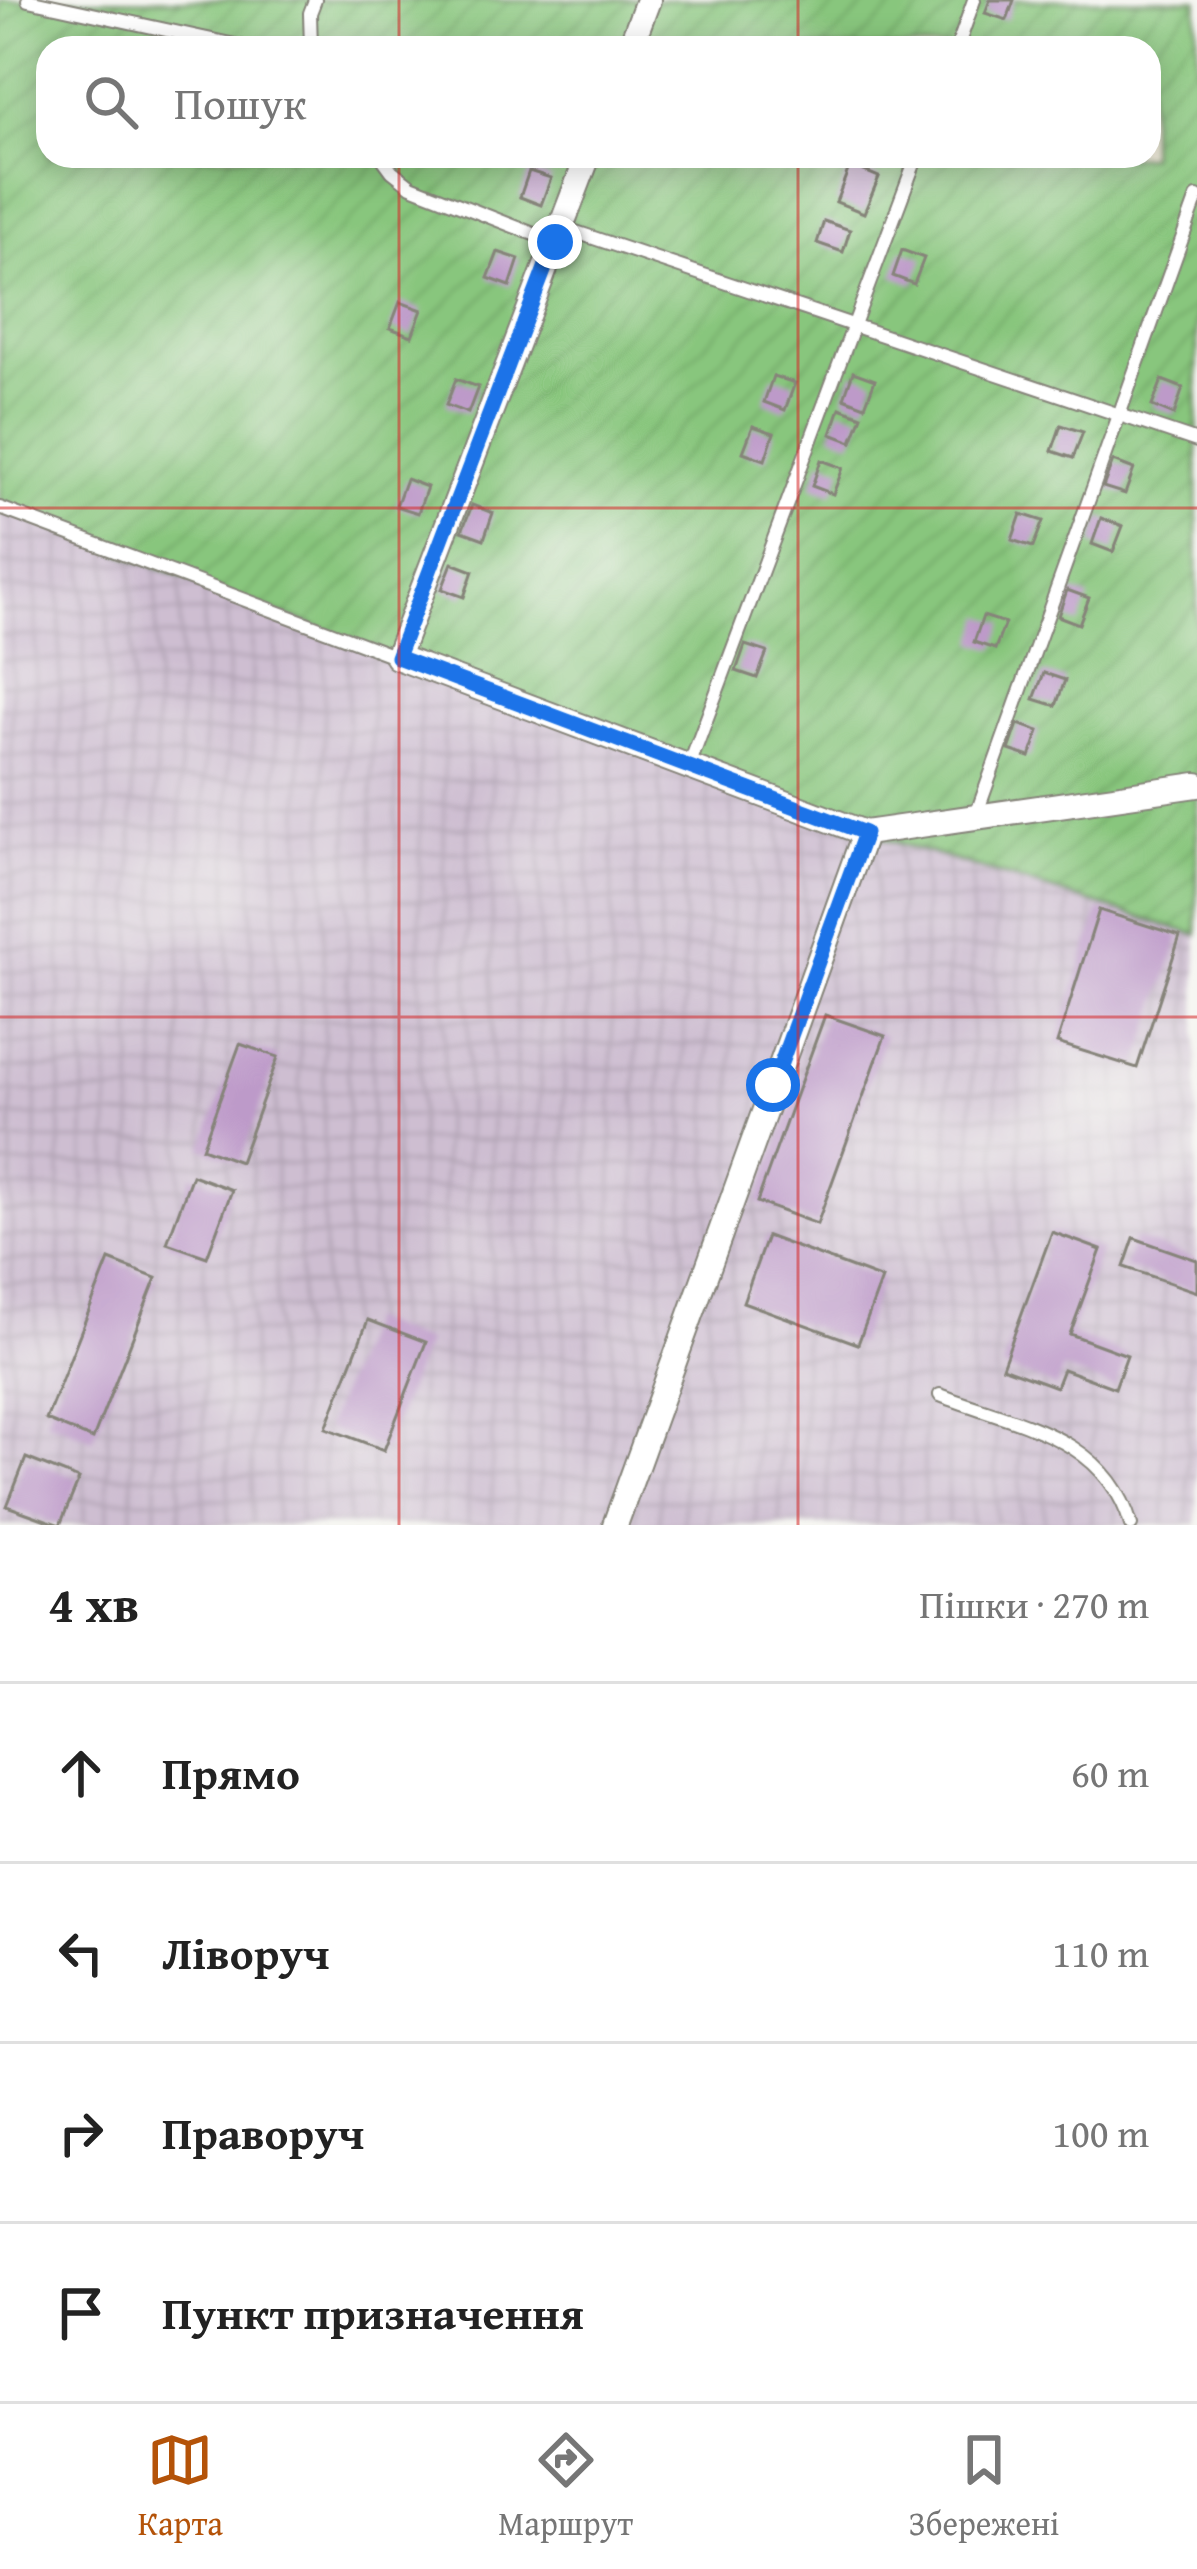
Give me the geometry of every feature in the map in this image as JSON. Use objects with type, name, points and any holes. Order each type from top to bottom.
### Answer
[{"type":"street","points":[[634,36],[648,0]]},
{"type":"street","points":[[583,168],[397,657],[865,833],[1197,785]]},
{"type":"street","points":[[615,1525],[865,833]]},
{"type":"lane","points":[[28,0],[194,36]]},
{"type":"lane","points":[[311,36],[315,0]]},
{"type":"lane","points":[[961,36],[974,0]]},
{"type":"lane","points":[[393,168],[411,186],[855,326],[1197,441]]},
{"type":"lane","points":[[688,767],[913,168]]},
{"type":"lane","points":[[975,819],[1197,197]]},
{"type":"lane","points":[[0,508],[397,657]]},
{"type":"lane","points":[[940,1395],[1082,1450],[1115,1486],[1131,1525]]},
{"type":"shaded area","points":[[0,508],[865,833],[1197,935],[1197,1525],[0,1525]]},
{"type":"green space","points":[[0,0],[1197,0],[1197,935],[865,833],[0,508]]},
{"type":"building","points":[[990,0],[1014,0],[1007,20],[985,13]]},
{"type":"building","points":[[849,168],[879,177],[864,213],[836,202]]},
{"type":"building","points":[[529,171],[551,178],[541,205],[520,197]]},
{"type":"building","points":[[824,221],[850,230],[843,252],[817,243]]},
{"type":"building","points":[[902,250],[924,258],[914,284],[893,276]]},
{"type":"building","points":[[498,252],[519,259],[510,286],[488,278]]},
{"type":"building","points":[[400,302],[422,310],[412,336],[390,328]]},
{"type":"building","points":[[853,372],[875,380],[865,406],[844,398]]},
{"type":"building","points":[[773,376],[795,383],[785,410],[764,402]]},
{"type":"building","points":[[456,379],[478,387],[468,413],[446,405]]},
{"type":"building","points":[[1162,380],[1183,388],[1174,415],[1152,406]]},
{"type":"building","points":[[840,408],[862,416],[852,442],[831,434]]},
{"type":"building","points":[[1061,425],[1083,432],[1073,458],[1052,451]]},
{"type":"building","points":[[753,426],[774,433],[765,460],[743,452]]},
{"type":"building","points":[[821,460],[843,468],[833,494],[812,486]]},
{"type":"building","points":[[1113,461],[1134,469],[1125,494],[1103,487]]},
{"type":"building","points":[[406,479],[427,487],[418,513],[396,506]]},
{"type":"building","points":[[472,505],[493,513],[484,539],[462,531]]},
{"type":"building","points":[[1021,514],[1043,521],[1033,547],[1012,540]]},
{"type":"building","points":[[1101,518],[1123,526],[1113,552],[1092,544]]},
{"type":"building","points":[[452,563],[473,571],[464,597],[442,589]]},
{"type":"building","points":[[1067,590],[1089,598],[1079,624],[1058,616]]},
{"type":"building","points":[[983,616],[1005,623],[995,649],[974,642]]},
{"type":"building","points":[[745,645],[767,652],[757,678],[736,671]]},
{"type":"building","points":[[1044,673],[1065,680],[1056,706],[1034,699]]},
{"type":"building","points":[[1018,724],[1039,731],[1030,757],[1009,750]]},
{"type":"building","points":[[1099,910],[1180,936],[1137,1068],[1057,1043]]},
{"type":"building","points":[[825,1015],[885,1036],[817,1224],[757,1202]]},
{"type":"building","points":[[240,1044],[278,1057],[240,1162],[202,1148]]},
{"type":"building","points":[[192,1175],[232,1190],[207,1257],[167,1243]]},
{"type":"building","points":[[1052,1232],[1101,1250],[1070,1334],[1127,1355],[1115,1388],[1063,1369],[1056,1387],[1002,1367]]},
{"type":"building","points":[[767,1236],[882,1279],[858,1344],[743,1302]]},
{"type":"building","points":[[1134,1238],[1197,1260],[1197,1292],[1124,1267]]},
{"type":"building","points":[[109,1260],[156,1278],[93,1439],[46,1420]]},
{"type":"building","points":[[368,1320],[426,1342],[384,1450],[326,1428]]},
{"type":"building","points":[[26,1458],[79,1479],[60,1525],[7,1506]]},
{"type":"route","points":[[555,242],[397,657],[865,833],[773,1085]]}]
